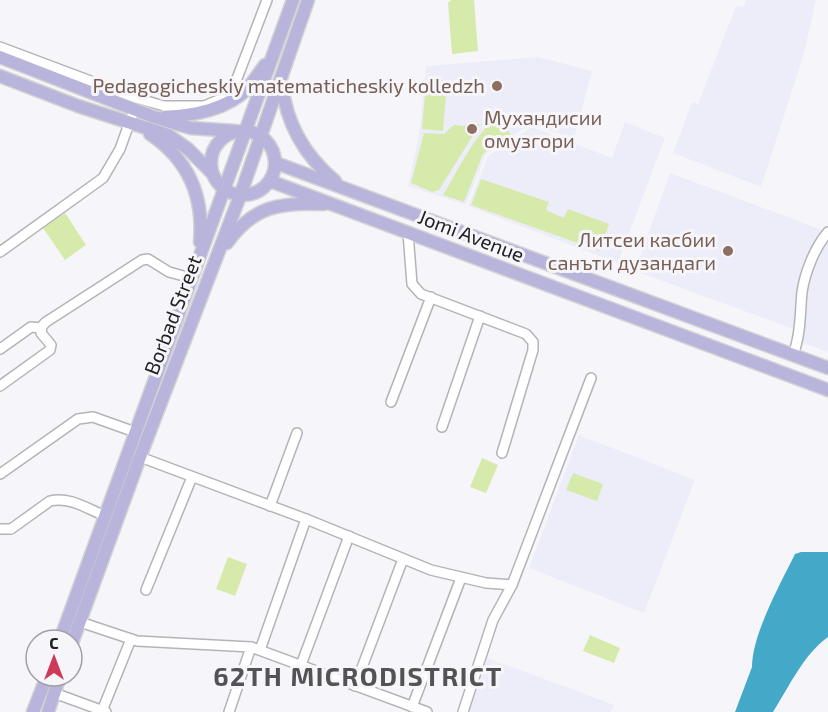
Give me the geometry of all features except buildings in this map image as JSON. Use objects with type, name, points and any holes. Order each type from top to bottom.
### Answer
[{"type":"main road","name":"Borbad Street","points":[[64,628],[199,257],[240,131],[273,55],[293,0]]},
{"type":"main road","name":"Borbad Street","points":[[78,628],[140,457],[240,196],[309,0]]},
{"type":"main road","points":[[154,117],[199,110],[231,100],[236,92],[247,88],[273,55]]},
{"type":"main road","points":[[0,57],[86,85],[134,110],[154,117],[191,128],[240,131],[261,136],[274,152],[276,163],[270,181],[256,193],[240,196],[223,189],[216,182],[210,162],[217,143],[225,136],[240,131]]},
{"type":"main road","points":[[0,76],[134,125],[168,135],[188,149],[212,172]]},
{"type":"main road","points":[[281,81],[287,112],[296,135],[313,160],[340,186]]},
{"type":"main road","points":[[134,125],[162,142],[183,166],[194,185],[201,210],[199,257]]},
{"type":"main road","name":"Jomi Avenue","points":[[276,163],[828,368]]},
{"type":"main road","name":"Jomi Avenue","points":[[270,181],[828,390]]},
{"type":"main road","points":[[216,259],[234,232],[269,207],[292,203],[336,204]]},
{"type":"main road","points":[[694,340],[702,322]]},
{"type":"main road","points":[[33,712],[42,688]]},
{"type":"main road","points":[[48,712],[56,688]]},
{"type":"street","points":[[236,92],[267,0]]},
{"type":"street","points":[[0,46],[86,85],[151,104],[199,110]]},
{"type":"street","points":[[0,252],[103,178],[134,125],[134,110]]},
{"type":"street","points":[[794,352],[805,279],[823,238],[828,232]]},
{"type":"street","points":[[408,233],[412,284],[421,294],[526,334],[533,342],[533,351],[502,453]]},
{"type":"street","points":[[41,328],[51,318],[145,259],[149,259],[169,272],[191,278]]},
{"type":"street","points":[[391,402],[431,297]]},
{"type":"street","points":[[442,427],[480,316]]},
{"type":"street","points":[[0,349],[31,327],[41,328]]},
{"type":"street","points":[[0,386],[50,350],[51,345],[42,336],[41,328]]},
{"type":"street","points":[[463,712],[494,620],[512,585],[591,378]]},
{"type":"street","points":[[0,474],[78,419],[93,417],[135,432]]},
{"type":"street","points":[[270,506],[297,433]]},
{"type":"street","points":[[140,457],[306,519],[403,560],[460,578],[512,585]]},
{"type":"street","points":[[146,590],[192,477]]},
{"type":"street","points":[[0,529],[11,529],[50,501],[57,500],[70,501],[105,516]]},
{"type":"street","points":[[229,712],[306,519]]},
{"type":"street","points":[[300,665],[349,536]]},
{"type":"street","points":[[355,686],[403,560]]},
{"type":"street","points":[[412,707],[460,578]]},
{"type":"street","points":[[80,622],[131,639],[256,648],[427,712]]},
{"type":"street","points":[[54,693],[104,711],[131,639]]},
{"type":"shaded area","points":[[746,0],[816,0],[803,57],[761,187],[673,153],[692,102],[698,104],[736,6],[743,7]]},
{"type":"shaded area","name":"Мухандисии омузгори","points":[[539,57],[592,71],[574,139],[531,124],[486,154],[466,205],[408,186],[419,135],[426,66]]},
{"type":"shaded area","points":[[625,122],[665,138],[618,263],[468,206],[488,156],[532,127],[612,158]]},
{"type":"shaded area","name":"Литсеи касбии санъти дузандаги","points":[[670,173],[822,230],[797,290],[793,329],[635,271]]},
{"type":"shaded area","points":[[828,238],[828,352],[801,342],[806,314],[807,283]]},
{"type":"shaded area","points":[[579,435],[695,480],[644,613],[529,568]]},
{"type":"shaded area","points":[[488,658],[614,706],[611,712],[469,712]]},
{"type":"green space","points":[[451,0],[474,0],[478,51],[452,54],[448,3]]},
{"type":"green space","points":[[425,93],[446,95],[443,131],[422,129]]},
{"type":"green space","points":[[500,118],[511,134],[483,154],[464,202],[443,195],[484,129]]},
{"type":"green space","points":[[480,124],[439,190],[432,192],[411,183],[424,133],[444,134],[454,125]]},
{"type":"green space","points":[[481,179],[549,202],[546,210],[564,218],[568,209],[609,224],[600,251],[471,205]]},
{"type":"green space","points":[[65,213],[86,245],[65,260],[43,228]]},
{"type":"green space","points":[[482,458],[498,465],[486,493],[470,487]]},
{"type":"green space","points":[[573,473],[603,484],[597,501],[566,490]]},
{"type":"green space","points":[[228,557],[247,564],[235,596],[216,589]]},
{"type":"green space","points":[[590,635],[620,648],[614,663],[583,651]]},
{"type":"water","points":[[828,552],[828,637],[804,662],[773,712],[735,712],[752,667],[756,641],[767,612],[795,554]]},
{"type":"place","name":"Pedagogicheskiy matematicheskiy kolledzh","points":[[497,86]]},
{"type":"place","name":"Мухандисии омузгори","points":[[472,129]]},
{"type":"place","name":"Литсеи касбии санъти дузандаги","points":[[728,251]]},
{"type":"district","name":"62TH MICRODISTRICT","points":[[358,677]]}]
